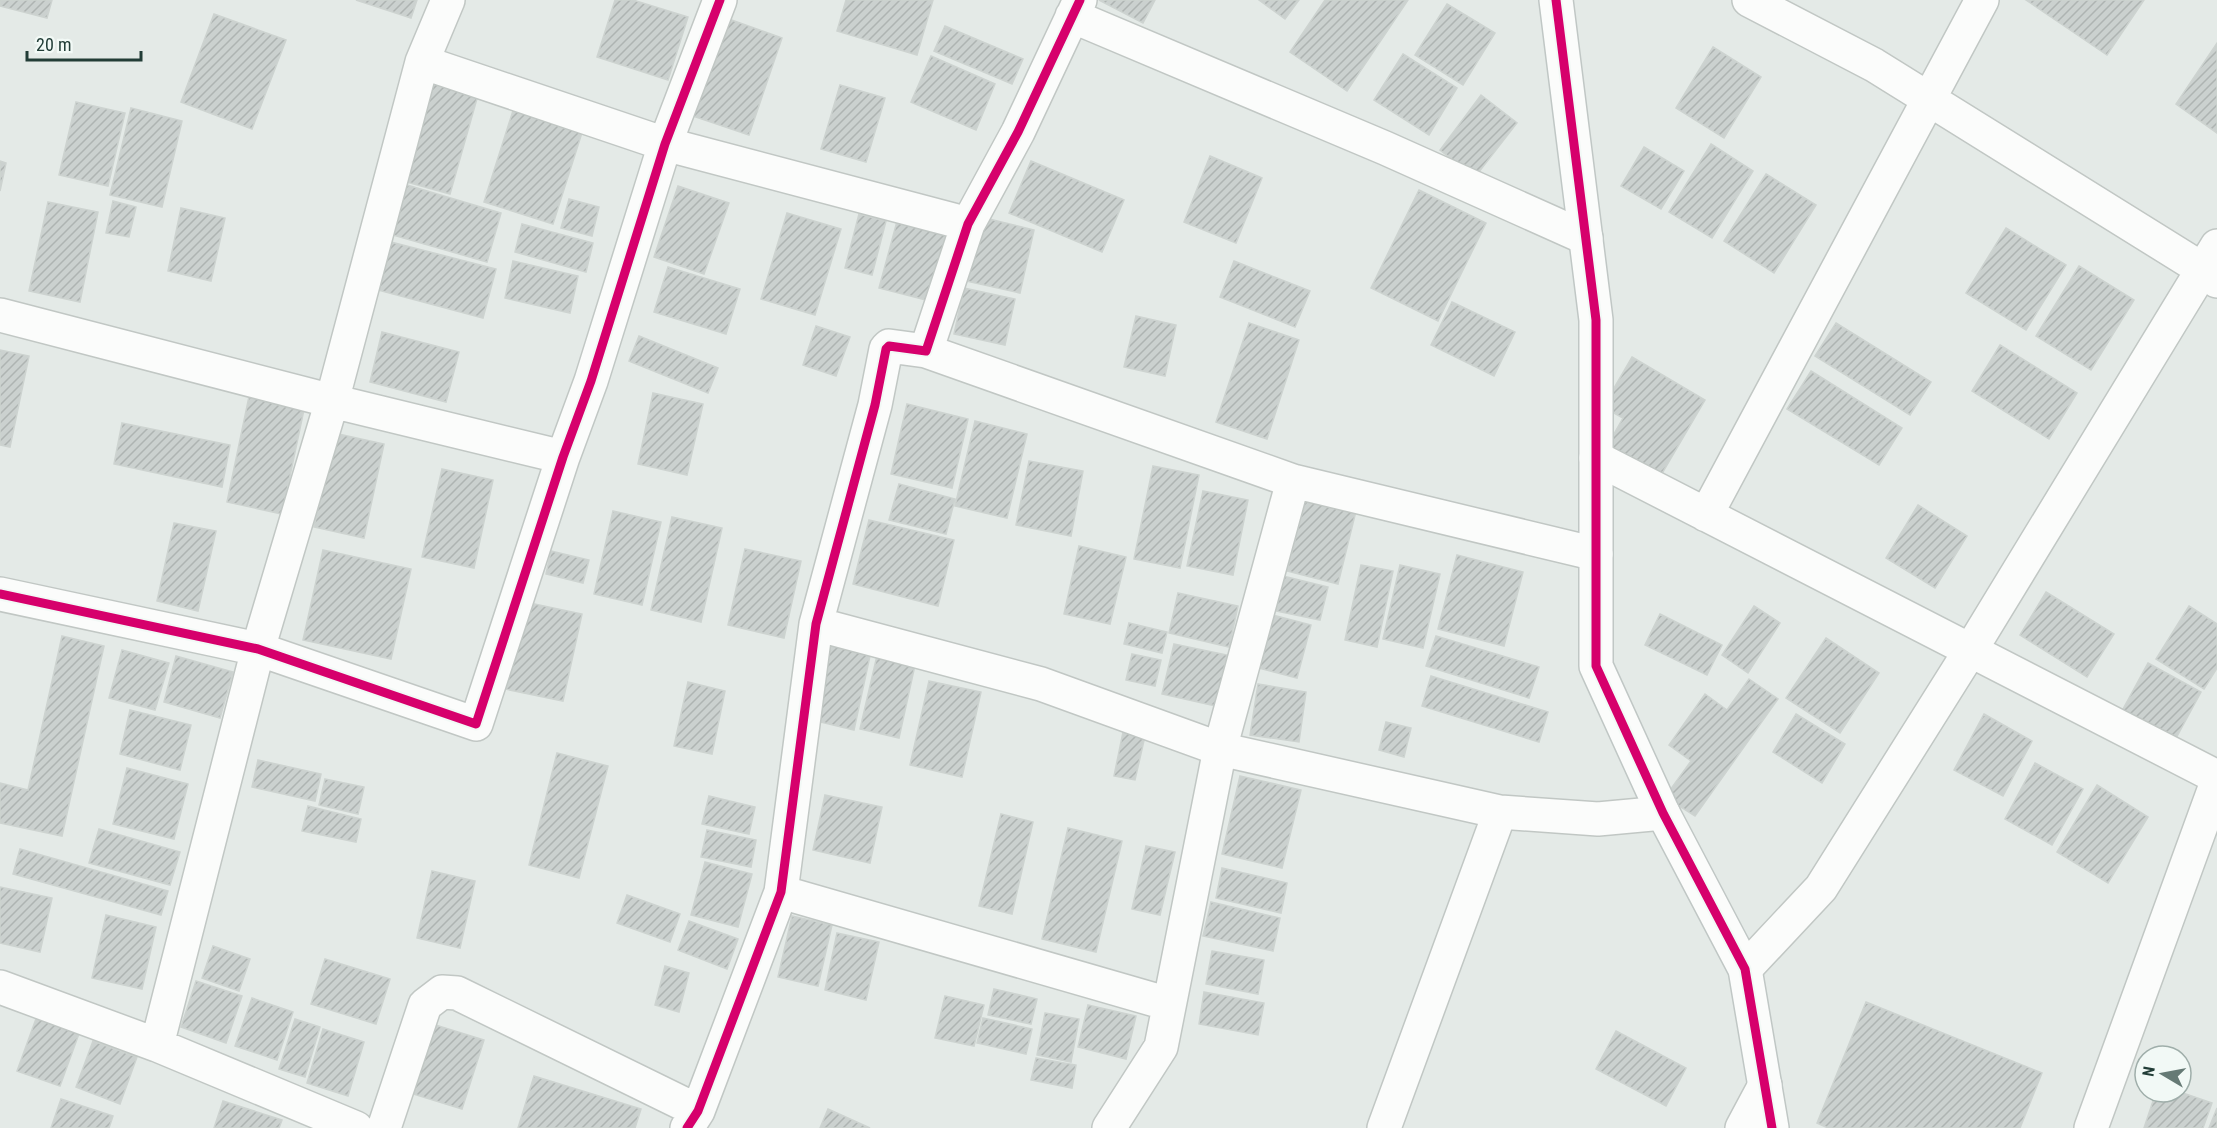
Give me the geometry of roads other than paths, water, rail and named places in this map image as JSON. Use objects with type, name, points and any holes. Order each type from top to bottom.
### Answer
[{"type":"street","points":[[157,1045],[258,649],[333,401],[422,62],[448,0]]},
{"type":"street","points":[[0,594],[258,649],[476,724],[563,457],[591,381],[665,144],[720,0]]},
{"type":"street","points":[[1556,0],[1596,320],[1596,666],[1663,813],[1746,969],[1772,1128]]},
{"type":"street","points":[[1746,969],[1821,888],[2212,266],[1874,65],[1749,0]]},
{"type":"street","points":[[1706,515],[1982,0]]},
{"type":"street","points":[[926,351],[968,224],[1018,132],[1076,8],[1586,238]]},
{"type":"street","points":[[422,62],[665,144],[968,224]]},
{"type":"street","points":[[0,315],[333,401],[563,457]]},
{"type":"street","points":[[384,1128],[425,1005],[442,992],[457,993],[692,1119],[780,892],[816,624],[875,405],[887,346],[926,351],[1293,481],[1596,554]]},
{"type":"street","points":[[1596,459],[2217,777]]},
{"type":"street","points":[[1109,1128],[1161,1047],[1220,749],[1293,481]]},
{"type":"street","points":[[816,624],[1041,684],[1220,749],[1500,812],[1598,819],[1663,813]]},
{"type":"street","points":[[2091,1128],[2217,782]]},
{"type":"street","points":[[1384,1128],[1500,812]]},
{"type":"street","points":[[780,892],[1170,1004]]},
{"type":"street","points":[[0,987],[157,1045],[356,1128]]},
{"type":"street","points":[[1742,1128],[1765,1085]]}]
